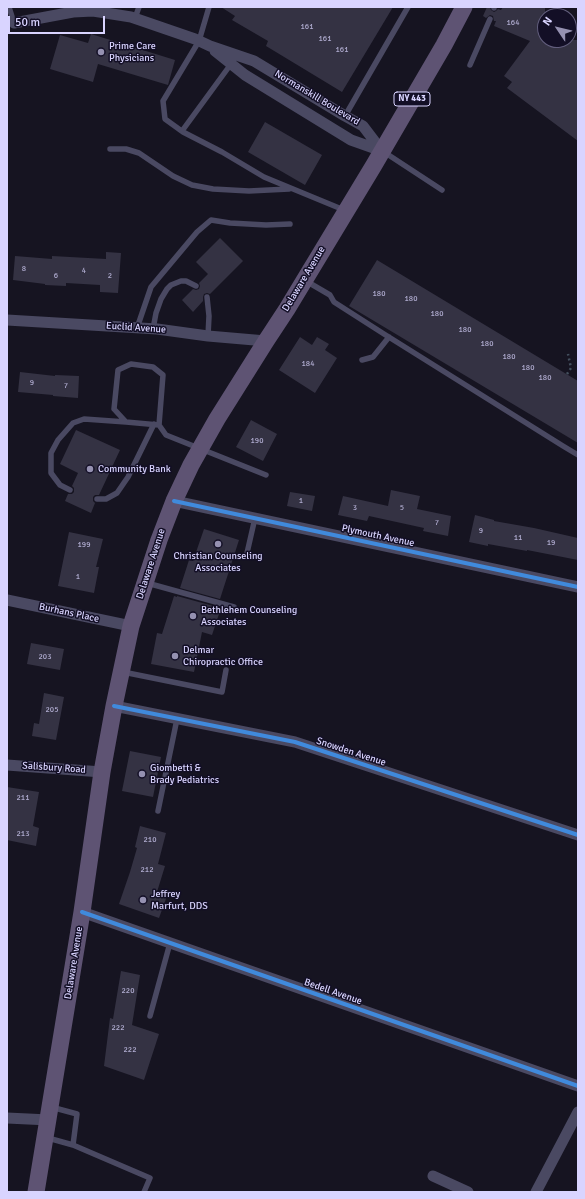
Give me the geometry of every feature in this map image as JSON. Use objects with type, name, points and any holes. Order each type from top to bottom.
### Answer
[{"type":"main road","name":"Delaware Avenue","points":[[36,1192],[82,912],[102,772],[114,706],[131,626],[157,544],[174,501],[217,419],[304,280],[382,151],[444,45],[464,7]]},
{"type":"street","name":"Normanskill Boulevard","points":[[14,23],[73,9],[135,18],[254,61],[363,126],[382,151]]},
{"type":"street","name":"Normanskill Boulevard","points":[[210,46],[244,75],[352,140],[382,151]]},
{"type":"street","name":"Euclid Avenue","points":[[7,320],[153,329],[266,341]]},
{"type":"street","name":"Plymouth Avenue","points":[[174,501],[578,587]]},
{"type":"street","name":"Burhans Place","points":[[7,600],[131,626]]},
{"type":"street","name":"Snowden Avenue","points":[[114,706],[295,742],[578,835]]},
{"type":"street","name":"Salisbury Road","points":[[7,764],[102,772]]},
{"type":"street","name":"Bedell Avenue","points":[[82,912],[578,1086]]},
{"type":"street","points":[[536,1192],[578,1112]]},
{"type":"street","points":[[7,1118],[50,1113]]},
{"type":"street","points":[[433,1176],[468,1192]]},
{"type":"lane","points":[[9,7],[14,23]]},
{"type":"lane","points":[[135,18],[139,7]]},
{"type":"lane","points":[[209,7],[199,41],[163,101],[165,119],[182,131],[264,176],[346,211]]},
{"type":"lane","points":[[345,116],[408,7]]},
{"type":"lane","points":[[470,65],[490,19]]},
{"type":"lane","points":[[182,131],[231,64]]},
{"type":"lane","points":[[110,149],[126,149],[139,154],[173,176],[192,185],[213,189],[249,190],[292,188]]},
{"type":"lane","points":[[382,151],[442,190]]},
{"type":"lane","points":[[137,328],[151,287],[197,232],[211,220],[237,224],[290,224]]},
{"type":"lane","points":[[304,280],[330,295],[334,302],[389,337],[578,454]]},
{"type":"lane","points":[[153,329],[156,313],[161,299],[167,289],[181,281],[186,281],[196,286]]},
{"type":"lane","points":[[207,297],[209,316],[208,336]]},
{"type":"lane","points":[[362,360],[373,357],[389,337]]},
{"type":"lane","points":[[97,499],[106,499],[117,492],[128,478],[156,425],[163,375],[153,367],[131,364],[118,370],[114,409],[126,422]]},
{"type":"lane","points":[[70,490],[60,485],[51,473],[51,453],[58,440],[73,423],[84,419],[156,425],[166,435],[266,475]]},
{"type":"lane","points":[[247,553],[255,518]]},
{"type":"lane","points":[[145,582],[234,608]]},
{"type":"lane","points":[[121,672],[222,692],[226,670]]},
{"type":"lane","points":[[158,811],[177,719]]},
{"type":"lane","points":[[150,1016],[170,943]]},
{"type":"lane","points":[[50,1113],[77,1114],[73,1145]]},
{"type":"lane","points":[[46,1137],[73,1145],[150,1178],[144,1192]]},
{"type":"path","points":[[567,374],[571,368],[568,354]]},
{"type":"building","points":[[221,7],[393,7],[342,92],[266,46],[268,41],[232,20],[235,16]]},
{"type":"building","points":[[487,7],[490,7],[494,12],[498,9],[501,10],[503,7],[545,7],[537,8],[537,48],[577,48],[578,40],[578,141],[507,88],[512,82],[504,76],[530,41],[494,26],[496,21],[494,21],[493,16],[490,15],[486,18],[483,16]]},
{"type":"building","name":"Prime Care Physicians","points":[[91,34],[175,60],[168,85],[98,64],[93,82],[50,69],[60,35],[88,43]]},
{"type":"building","points":[[265,122],[322,155],[305,185],[248,152]]},
{"type":"building","points":[[220,238],[243,261],[210,294],[204,294],[203,301],[193,312],[182,300],[193,289],[199,289],[199,283],[208,274],[196,262]]},
{"type":"building","points":[[106,252],[121,253],[118,293],[100,292],[100,285],[66,283],[66,286],[45,285],[13,280],[15,256],[52,259],[52,256],[106,259]]},
{"type":"building","points":[[377,260],[578,381],[578,443],[349,306]]},
{"type":"building","points":[[300,337],[312,345],[317,337],[329,344],[325,350],[337,358],[315,393],[279,370]]},
{"type":"building","points":[[20,372],[55,376],[79,376],[78,398],[18,392]]},
{"type":"building","points":[[251,420],[277,434],[263,461],[236,447]]},
{"type":"building","name":"Community Bank","points":[[76,430],[120,450],[99,495],[95,495],[93,497],[93,501],[95,503],[91,513],[65,501],[68,494],[72,494],[74,492],[74,488],[72,486],[78,473],[60,464]]},
{"type":"building","points":[[391,490],[420,496],[417,509],[451,516],[448,536],[423,531],[424,528],[369,516],[367,521],[338,515],[343,496],[388,506]]},
{"type":"building","points":[[290,492],[315,496],[312,511],[287,506]]},
{"type":"building","points":[[475,515],[494,521],[578,538],[578,560],[527,550],[488,544],[488,546],[469,542]]},
{"type":"building","points":[[204,529],[239,540],[220,599],[180,588],[189,560],[193,561]]},
{"type":"building","points":[[69,532],[103,539],[96,567],[99,567],[94,593],[58,586]]},
{"type":"building","points":[[174,596],[217,607],[216,610],[220,611],[212,635],[202,632],[194,672],[151,664],[157,633],[162,634]]},
{"type":"building","points":[[31,643],[64,649],[60,670],[27,664]]},
{"type":"building","points":[[44,693],[64,697],[56,740],[32,736],[34,723],[39,724]]},
{"type":"building","name":"Giombetti & Brady Pediatrics","points":[[130,751],[161,757],[153,797],[122,791]]},
{"type":"building","points":[[7,787],[39,792],[33,826],[39,828],[36,846],[7,840]]},
{"type":"building","points":[[140,826],[166,833],[158,864],[165,866],[157,892],[167,896],[159,918],[119,904],[137,848],[135,847]]},
{"type":"building","points":[[121,971],[140,975],[132,1025],[159,1034],[144,1080],[104,1066],[110,1018],[113,1019]]},
{"type":"cycle path","points":[[174,501],[578,587]]},
{"type":"cycle path","points":[[114,706],[295,742],[578,835]]},
{"type":"cycle path","points":[[82,912],[578,1086]]},
{"type":"place","name":"Prime Care Physicians","points":[[101,52]]},
{"type":"place","name":"Community Bank","points":[[90,469]]},
{"type":"place","name":"Christian Counseling Associates","points":[[218,544]]},
{"type":"place","name":"Bethlehem Counseling Associates","points":[[193,616]]},
{"type":"place","name":"Delmar Chiropractic Office","points":[[175,656]]},
{"type":"place","name":"Giombetti & Brady Pediatrics","points":[[142,774]]},
{"type":"place","name":"Jeffrey Marfurt, DDS","points":[[143,900]]}]
